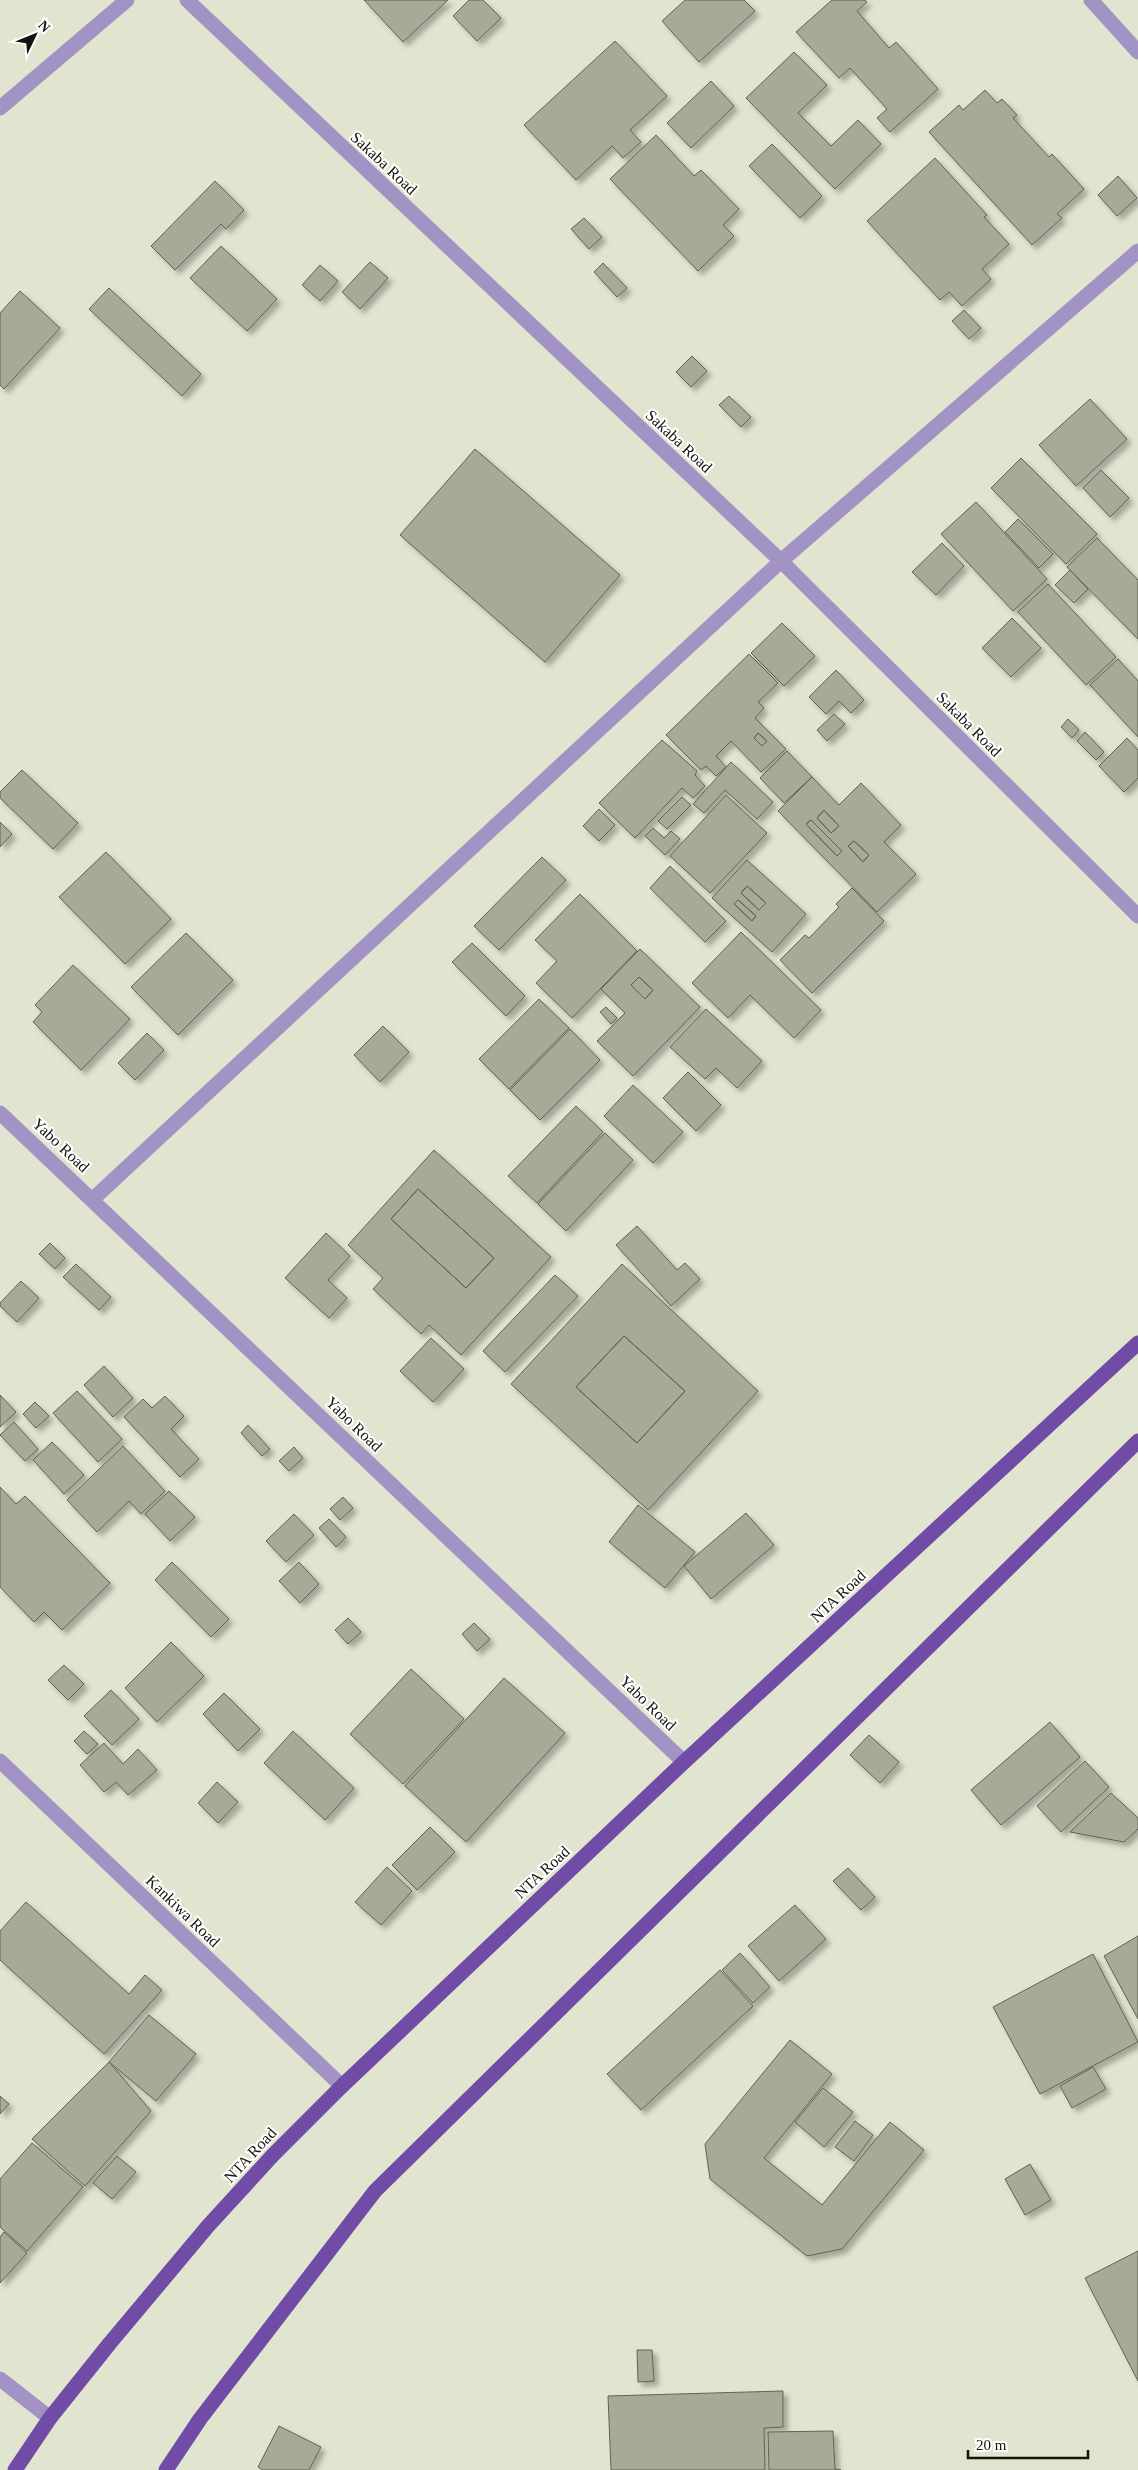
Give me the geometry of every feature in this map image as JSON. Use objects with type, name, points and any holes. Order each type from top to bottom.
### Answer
[{"type":"main road","name":"NTA Road","points":[[15,2470],[50,2418],[208,2226],[273,2155],[342,2086],[684,1762],[1138,1343]]},
{"type":"main road","points":[[166,2470],[206,2411],[375,2191],[1138,1441]]},
{"type":"street","points":[[0,108],[127,0]]},
{"type":"street","name":"Sakaba Road","points":[[186,0],[781,561],[1138,916]]},
{"type":"street","points":[[1091,0],[1138,52]]},
{"type":"street","points":[[93,1199],[781,561],[1138,250]]},
{"type":"street","name":"Yabo Road","points":[[0,1113],[93,1199],[684,1762]]},
{"type":"street","name":"Kankiwa Road","points":[[0,1761],[342,2086]]},
{"type":"street","points":[[0,2379],[50,2418]]},
{"type":"building","points":[[364,0],[448,0],[403,42]]},
{"type":"building","points":[[469,0],[483,0],[501,18],[477,41],[453,16]]},
{"type":"building","points":[[685,0],[744,0],[755,11],[699,62],[662,21]]},
{"type":"building","points":[[832,0],[865,0],[867,2],[857,11],[889,48],[896,42],[938,89],[890,132],[877,118],[887,109],[850,68],[839,78],[796,32]]},
{"type":"building","points":[[615,41],[667,96],[630,130],[641,142],[623,158],[612,146],[576,180],[524,125]]},
{"type":"building","points":[[794,52],[827,85],[798,113],[831,146],[858,120],[881,144],[835,189],[746,98]]},
{"type":"building","points":[[711,81],[734,106],[691,148],[667,123]]},
{"type":"building","points":[[985,90],[997,103],[1002,99],[1017,115],[1013,118],[1049,157],[1052,154],[1084,189],[1057,214],[1062,218],[1032,245],[929,132],[959,105],[963,110]]},
{"type":"building","points":[[656,135],[694,176],[701,170],[739,209],[723,225],[734,236],[698,271],[610,179]]},
{"type":"building","points":[[772,144],[822,196],[800,218],[749,166]]},
{"type":"building","points":[[935,158],[987,215],[984,217],[1009,244],[982,269],[991,279],[962,306],[949,292],[940,300],[867,221]]},
{"type":"building","points":[[1118,176],[1137,198],[1117,216],[1098,195]]},
{"type":"building","points":[[215,181],[244,210],[226,229],[221,224],[175,270],[151,246]]},
{"type":"building","points":[[584,218],[602,237],[589,249],[571,229]]},
{"type":"building","points":[[221,246],[277,299],[247,331],[190,278]]},
{"type":"building","points":[[370,262],[388,278],[360,309],[342,292]]},
{"type":"building","points":[[603,263],[627,288],[617,297],[594,272]]},
{"type":"building","points":[[320,265],[338,281],[320,301],[302,285]]},
{"type":"building","points":[[109,288],[201,374],[182,396],[89,309]]},
{"type":"building","points":[[20,291],[60,328],[4,389],[0,385],[0,313]]},
{"type":"building","points":[[964,310],[981,328],[969,339],[952,321]]},
{"type":"building","points":[[692,356],[707,371],[691,387],[676,372]]},
{"type":"building","points":[[729,396],[751,417],[741,427],[719,405]]},
{"type":"building","points":[[1090,399],[1127,439],[1076,486],[1039,445]]},
{"type":"building","points":[[475,449],[620,575],[545,662],[400,535]]},
{"type":"building","points":[[1021,458],[1097,534],[1066,564],[991,488]]},
{"type":"building","points":[[1101,470],[1129,498],[1110,517],[1083,488]]},
{"type":"building","points":[[976,502],[1047,579],[1013,611],[941,534]]},
{"type":"building","points":[[1018,519],[1053,554],[1039,568],[1005,532]]},
{"type":"building","points":[[1097,538],[1138,580],[1138,639],[1067,567]]},
{"type":"building","points":[[942,543],[964,566],[936,595],[912,572]]},
{"type":"building","points":[[1070,570],[1088,589],[1074,603],[1055,585]]},
{"type":"building","points":[[1048,584],[1116,657],[1086,685],[1018,612]]},
{"type":"building","points":[[1012,618],[1041,648],[1011,677],[982,648]]},
{"type":"building","points":[[782,623],[815,656],[784,686],[751,653]]},
{"type":"building","points":[[749,654],[778,683],[758,702],[764,708],[755,718],[786,749],[761,772],[731,741],[716,756],[726,767],[716,776],[706,766],[701,770],[666,735]],"holes":[[[758,733],[767,741],[762,746],[754,738]]]},
{"type":"building","points":[[1118,659],[1138,681],[1138,737],[1090,685]]},
{"type":"building","points":[[836,670],[864,700],[851,713],[839,701],[826,714],[809,697]]},
{"type":"building","points":[[834,714],[845,724],[827,741],[817,730]]},
{"type":"building","points":[[1068,719],[1079,730],[1072,738],[1061,727]]},
{"type":"building","points":[[1085,732],[1104,752],[1096,760],[1077,741]]},
{"type":"building","points":[[758,733],[767,741],[762,746],[754,738]]},
{"type":"building","points":[[1127,738],[1138,750],[1138,778],[1124,792],[1099,766]]},
{"type":"building","points":[[662,740],[697,771],[695,775],[705,786],[693,798],[682,788],[635,838],[599,803]]},
{"type":"building","points":[[787,751],[812,777],[784,803],[760,778]]},
{"type":"building","points":[[731,762],[773,802],[757,819],[725,790],[704,813],[693,804]]},
{"type":"building","points":[[22,770],[78,823],[53,849],[0,798],[0,792]]},
{"type":"building","points":[[812,777],[839,805],[861,783],[901,825],[884,842],[916,874],[877,912],[778,811]],"holes":[[[824,810],[839,826],[831,833],[817,818]],[[811,820],[842,851],[837,856],[806,824]],[[854,841],[869,855],[863,862],[848,846]]]},
{"type":"building","points":[[726,795],[767,833],[710,893],[670,856]]},
{"type":"building","points":[[682,797],[691,805],[667,829],[658,821]]},
{"type":"building","points":[[599,809],[615,825],[599,841],[583,826]]},
{"type":"building","points":[[824,810],[839,826],[831,833],[817,818]]},
{"type":"building","points":[[811,820],[842,851],[837,856],[806,824]]},
{"type":"building","points":[[0,822],[12,834],[0,847]]},
{"type":"building","points":[[653,828],[664,838],[671,831],[680,839],[665,855],[645,836]]},
{"type":"building","points":[[854,841],[869,855],[863,862],[848,846]]},
{"type":"building","points":[[106,852],[171,919],[125,964],[59,897]]},
{"type":"building","points":[[542,857],[566,880],[499,950],[474,926]]},
{"type":"building","points":[[747,860],[806,914],[772,952],[712,898]],"holes":[[[747,886],[766,903],[759,910],[741,893]],[[738,900],[756,916],[752,921],[734,904]]]},
{"type":"building","points":[[670,866],[726,921],[705,942],[650,888]]},
{"type":"building","points":[[747,886],[766,903],[759,910],[741,893]]},
{"type":"building","points":[[852,888],[884,921],[812,993],[780,960],[805,935],[809,938],[839,907],[836,904]]},
{"type":"building","points":[[580,894],[637,951],[572,1018],[536,983],[557,961],[535,940]]},
{"type":"building","points":[[738,900],[756,916],[752,921],[734,904]]},
{"type":"building","points":[[741,932],[821,1010],[794,1038],[750,995],[728,1018],[692,983]]},
{"type":"building","points":[[186,933],[233,980],[178,1035],[131,987]]},
{"type":"building","points":[[472,943],[525,996],[506,1016],[452,962]]},
{"type":"building","points":[[640,949],[700,1007],[633,1076],[597,1041],[625,1013],[601,989]],"holes":[[[639,977],[653,990],[645,999],[631,985]]]},
{"type":"building","points":[[73,965],[130,1019],[81,1070],[33,1022],[42,1012],[35,1005]]},
{"type":"building","points":[[639,977],[653,990],[645,999],[631,985]]},
{"type":"building","points":[[539,999],[569,1028],[509,1089],[479,1059]]},
{"type":"building","points":[[606,1007],[617,1018],[611,1024],[600,1012]]},
{"type":"building","points":[[706,1009],[762,1061],[737,1088],[716,1068],[705,1079],[670,1047]]},
{"type":"building","points":[[383,1026],[409,1052],[380,1082],[354,1055]]},
{"type":"building","points":[[570,1029],[600,1060],[540,1120],[510,1090]]},
{"type":"building","points":[[147,1033],[164,1050],[135,1080],[118,1063]]},
{"type":"building","points":[[688,1072],[721,1105],[696,1131],[663,1098]]},
{"type":"building","points":[[633,1085],[683,1132],[653,1163],[604,1116]]},
{"type":"building","points":[[576,1106],[603,1132],[537,1203],[508,1176]]},
{"type":"building","points":[[605,1133],[633,1160],[566,1231],[538,1204]]},
{"type":"building","points":[[434,1150],[551,1257],[461,1355],[429,1325],[421,1334],[373,1289],[383,1278],[348,1245]],"holes":[[[418,1189],[494,1258],[466,1288],[391,1219]]]},
{"type":"building","points":[[418,1189],[494,1258],[466,1288],[391,1219]]},
{"type":"building","points":[[637,1226],[677,1270],[685,1263],[700,1279],[671,1306],[616,1245]]},
{"type":"building","points":[[326,1233],[350,1256],[328,1280],[347,1298],[329,1318],[285,1278]]},
{"type":"building","points":[[50,1243],[65,1258],[55,1269],[39,1254]]},
{"type":"building","points":[[76,1264],[111,1297],[99,1310],[63,1277]]},
{"type":"building","points":[[622,1264],[758,1391],[648,1510],[511,1384]],"holes":[[[624,1336],[685,1391],[637,1443],[576,1387]]]},
{"type":"building","points":[[555,1275],[578,1296],[505,1372],[483,1351]]},
{"type":"building","points":[[21,1281],[39,1298],[17,1322],[0,1306],[0,1303]]},
{"type":"building","points":[[624,1336],[685,1391],[637,1443],[576,1387]]},
{"type":"building","points":[[431,1338],[464,1369],[433,1402],[400,1371]]},
{"type":"building","points":[[104,1366],[133,1398],[113,1417],[84,1385]]},
{"type":"building","points":[[77,1391],[122,1439],[98,1462],[53,1413]]},
{"type":"building","points":[[0,1395],[16,1412],[0,1427]]},
{"type":"building","points":[[165,1396],[184,1416],[171,1429],[199,1459],[180,1477],[124,1417],[143,1399],[152,1408]]},
{"type":"building","points":[[35,1402],[49,1416],[36,1428],[23,1414]]},
{"type":"building","points":[[14,1422],[38,1449],[25,1461],[0,1435]]},
{"type":"building","points":[[248,1425],[270,1449],[262,1456],[241,1433]]},
{"type":"building","points":[[52,1442],[84,1475],[64,1494],[33,1460]]},
{"type":"building","points":[[123,1446],[165,1491],[141,1514],[129,1501],[97,1532],[67,1500]]},
{"type":"building","points":[[294,1447],[303,1458],[289,1471],[279,1461]]},
{"type":"building","points":[[0,1487],[16,1504],[25,1496],[110,1583],[62,1630],[44,1612],[34,1622],[0,1587]]},
{"type":"building","points":[[169,1491],[195,1517],[170,1541],[145,1514]]},
{"type":"building","points":[[343,1497],[353,1508],[340,1520],[330,1509]]},
{"type":"building","points":[[638,1505],[695,1552],[665,1588],[609,1542]]},
{"type":"building","points":[[746,1513],[774,1545],[711,1599],[684,1566]]},
{"type":"building","points":[[294,1514],[314,1535],[286,1562],[266,1541]]},
{"type":"building","points":[[329,1519],[346,1537],[336,1547],[319,1528]]},
{"type":"building","points":[[172,1562],[229,1619],[211,1637],[155,1580]]},
{"type":"building","points":[[299,1562],[319,1584],[300,1603],[279,1581]]},
{"type":"building","points":[[348,1618],[361,1632],[348,1644],[335,1630]]},
{"type":"building","points":[[474,1623],[490,1639],[477,1651],[462,1634]]},
{"type":"building","points":[[171,1642],[204,1676],[157,1722],[125,1688]]},
{"type":"building","points":[[64,1665],[84,1684],[68,1700],[48,1680]]},
{"type":"building","points":[[411,1669],[464,1719],[403,1784],[350,1734]]},
{"type":"building","points":[[504,1678],[565,1733],[466,1842],[405,1786]]},
{"type":"building","points":[[111,1690],[139,1719],[112,1745],[84,1716]]},
{"type":"building","points":[[224,1693],[260,1729],[238,1751],[203,1714]]},
{"type":"building","points":[[1050,1722],[1080,1757],[1001,1825],[971,1790]]},
{"type":"building","points":[[84,1731],[98,1744],[87,1754],[74,1741]]},
{"type":"building","points":[[293,1731],[354,1788],[325,1820],[264,1763]]},
{"type":"building","points":[[869,1735],[899,1762],[880,1783],[850,1755]]},
{"type":"building","points":[[104,1743],[123,1764],[138,1749],[157,1770],[128,1795],[116,1782],[104,1792],[80,1765]]},
{"type":"building","points":[[1085,1761],[1109,1787],[1061,1832],[1037,1806]]},
{"type":"building","points":[[217,1782],[238,1802],[218,1823],[198,1803]]},
{"type":"building","points":[[1111,1793],[1138,1818],[1138,1829],[1124,1842],[1070,1832]]},
{"type":"building","points":[[430,1827],[455,1852],[417,1890],[392,1865]]},
{"type":"building","points":[[387,1867],[412,1891],[381,1925],[355,1902]]},
{"type":"building","points":[[848,1868],[875,1897],[861,1910],[833,1881]]},
{"type":"building","points":[[26,1902],[129,1994],[145,1975],[162,1990],[104,2054],[0,1960],[0,1931]]},
{"type":"building","points":[[795,1905],[826,1939],[779,1981],[748,1946]]},
{"type":"building","points":[[1138,1936],[1138,2019],[1104,1956]]},
{"type":"building","points":[[740,1953],[770,1987],[753,2003],[722,1970]]},
{"type":"building","points":[[1093,1954],[1138,2042],[1040,2094],[993,2007]]},
{"type":"building","points":[[720,1970],[753,2006],[641,2110],[607,2074]]},
{"type":"building","points":[[149,2015],[196,2054],[156,2101],[109,2062]]},
{"type":"building","points":[[790,2040],[832,2074],[764,2158],[822,2205],[890,2122],[924,2150],[842,2249],[807,2256],[710,2179],[705,2144]]},
{"type":"building","points":[[109,2062],[151,2111],[85,2186],[32,2139]]},
{"type":"building","points":[[1093,2067],[1106,2089],[1072,2108],[1060,2086]]},
{"type":"building","points":[[823,2088],[853,2112],[824,2147],[795,2122]]},
{"type":"building","points":[[0,2096],[9,2104],[0,2114]]},
{"type":"building","points":[[855,2121],[873,2135],[854,2161],[835,2147]]},
{"type":"building","points":[[32,2143],[83,2187],[27,2251],[0,2227],[0,2179]]},
{"type":"building","points":[[117,2156],[136,2172],[112,2199],[93,2183]]},
{"type":"building","points":[[1030,2164],[1051,2200],[1025,2215],[1005,2179]]},
{"type":"building","points":[[4,2232],[27,2253],[0,2283],[0,2237]]},
{"type":"building","points":[[1138,2251],[1138,2381],[1085,2278]]},
{"type":"building","points":[[637,2350],[652,2350],[654,2381],[638,2382]]},
{"type":"building","points":[[783,2391],[783,2427],[764,2428],[765,2470],[611,2470],[608,2396]]},
{"type":"building","points":[[279,2426],[321,2447],[309,2470],[263,2470],[258,2467]]},
{"type":"building","points":[[833,2431],[835,2469],[841,2470],[769,2470],[768,2432]]}]
